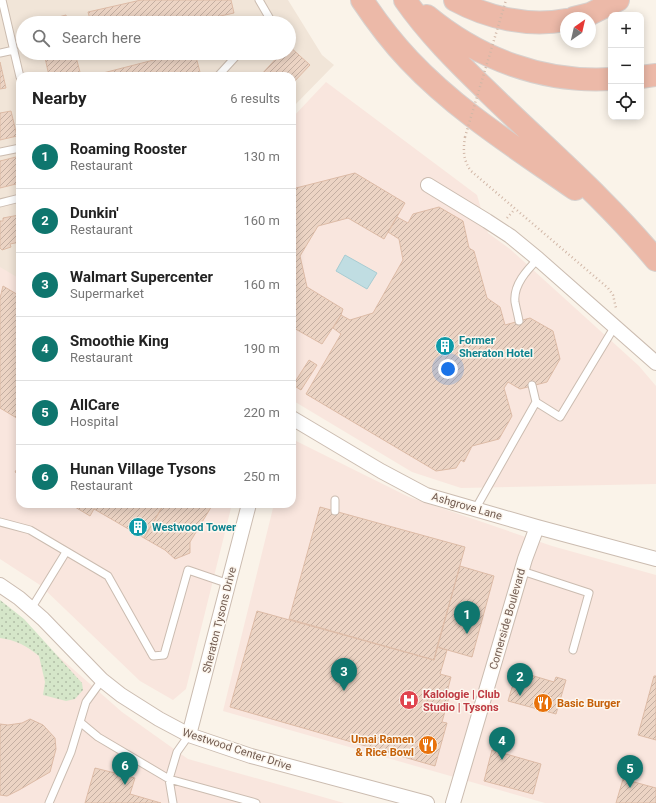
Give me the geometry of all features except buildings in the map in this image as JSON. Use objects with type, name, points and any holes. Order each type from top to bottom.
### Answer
[{"type":"highway","points":[[405,0],[433,36],[462,66],[592,190],[629,228],[656,260]]},
{"type":"highway","points":[[410,0],[446,30],[473,47],[498,60],[548,75],[586,79],[608,78]]},
{"type":"highway","points":[[455,0],[486,14],[521,22],[560,21]]},
{"type":"highway","points":[[594,12],[618,0]]},
{"type":"highway","points":[[365,4],[394,44],[419,71],[441,90],[508,142],[629,228]]},
{"type":"highway","points":[[644,77],[656,76]]},
{"type":"street","points":[[428,186],[499,228],[617,320],[623,335],[656,363]]},
{"type":"street","name":"Ashgrove Lane","points":[[296,420],[426,495],[656,559]]},
{"type":"street","name":"Sheraton Tysons Drive","points":[[189,736],[248,508]]},
{"type":"street","name":"Cornerside Boulevard","points":[[453,803],[522,571],[537,527]]},
{"type":"street","name":"Westwood Center Drive","points":[[0,585],[19,598],[31,609],[102,680],[121,695],[189,736],[251,756],[427,803]]},
{"type":"lane","points":[[2,0],[16,59]]},
{"type":"lane","points":[[259,0],[268,16]]},
{"type":"lane","points":[[0,53],[14,50]]},
{"type":"lane","points":[[16,60],[19,72]]},
{"type":"lane","points":[[222,72],[233,60]]},
{"type":"lane","points":[[0,152],[16,149]]},
{"type":"lane","points":[[0,203],[16,199]]},
{"type":"lane","points":[[519,321],[515,301],[516,290],[527,271],[538,259]]},
{"type":"lane","points":[[536,402],[560,416],[617,320]]},
{"type":"lane","points":[[476,508],[536,402],[532,385]]},
{"type":"lane","points":[[335,500],[335,511]]},
{"type":"lane","points":[[0,522],[30,530],[108,576],[153,656],[164,655],[188,570],[229,584]]},
{"type":"lane","points":[[31,609],[66,552]]},
{"type":"lane","points":[[522,571],[589,593],[573,650]]},
{"type":"lane","points":[[49,803],[71,752],[86,702],[102,680]]},
{"type":"lane","points":[[80,722],[98,736],[169,779],[256,803]]},
{"type":"lane","points":[[173,803],[169,779],[178,752],[189,736]]},
{"type":"path","points":[[506,0],[465,137],[463,154],[467,166],[514,210],[608,288],[613,295],[617,320]]},
{"type":"path","points":[[505,221],[514,210]]},
{"type":"shaded area","points":[[0,0],[288,0],[322,55],[334,65],[296,104],[296,72],[16,72],[16,279],[0,269]]},
{"type":"shaded area","points":[[326,82],[477,195],[488,233],[510,249],[639,366],[656,386],[656,484],[461,488],[412,472],[296,402],[296,114]]},
{"type":"shaded area","points":[[0,267],[16,277],[16,508],[231,508],[186,689],[173,700],[140,681],[40,585],[0,559]]},
{"type":"shaded area","points":[[296,441],[409,497],[552,546],[656,575],[656,803],[545,803],[223,711],[273,508],[296,508]]},
{"type":"shaded area","points":[[0,605],[122,712],[188,759],[344,803],[0,803]]},
{"type":"green space","points":[[0,600],[24,619],[82,683],[83,690],[75,699],[66,701],[43,695],[45,682],[39,656],[21,644],[0,638]]},
{"type":"water","points":[[345,255],[377,273],[367,289],[336,271]]},
{"type":"place","name":"Former Sheraton Hotel","points":[[445,346]]},
{"type":"place","name":"Westwood Tower","points":[[138,527]]},
{"type":"place","name":"Roaming Rooster","points":[[467,634]]},
{"type":"place","name":"Walmart Supercenter","points":[[344,691]]},
{"type":"place","name":"Dunkin'","points":[[520,696]]},
{"type":"place","name":"Kalologie | Club Studio | Tysons","points":[[409,700]]},
{"type":"place","name":"Basic Burger","points":[[543,703]]},
{"type":"place","name":"Umai Ramen & Rice Bowl","points":[[428,745]]},
{"type":"place","name":"Smoothie King","points":[[502,760]]},
{"type":"place","name":"Hunan Village Tysons","points":[[125,785]]},
{"type":"place","name":"AllCare","points":[[630,788]]}]
